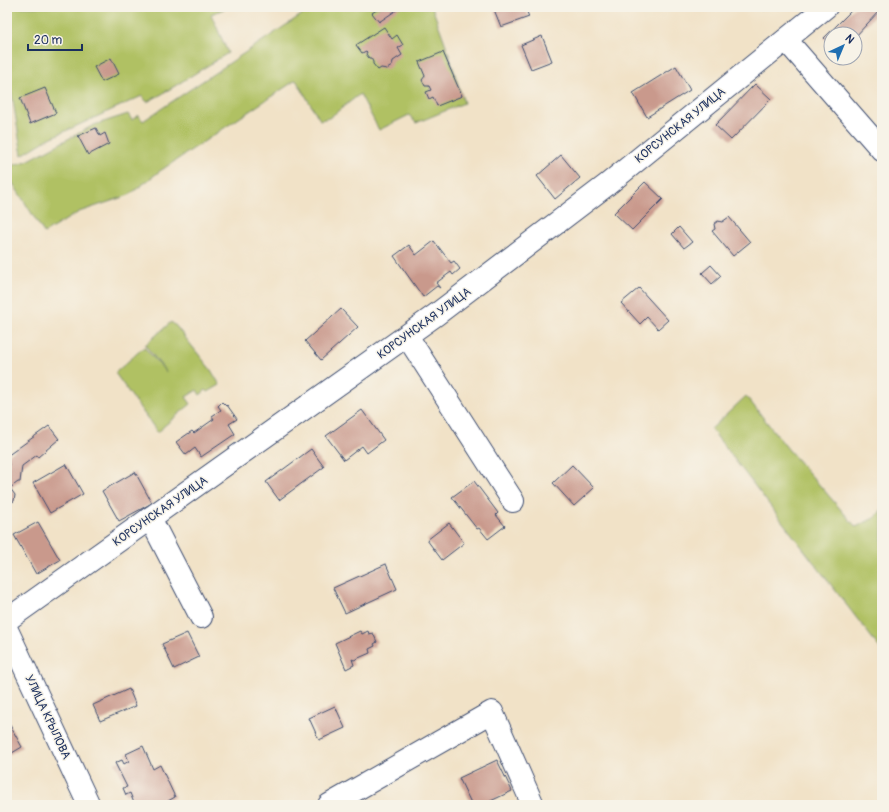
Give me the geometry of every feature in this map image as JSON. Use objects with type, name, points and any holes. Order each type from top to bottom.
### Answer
[{"type":"street","name":"КОРСУНСКАЯ УЛИЦА","points":[[7,620],[444,309],[608,184],[826,7]]},
{"type":"street","points":[[786,40],[882,150]]},
{"type":"street","points":[[407,336],[513,501]]},
{"type":"street","points":[[150,518],[201,617]]},
{"type":"street","name":"УЛИЦА КРЫЛОВА","points":[[7,630],[89,805]]},
{"type":"street","points":[[329,805],[492,712],[533,805]]},
{"type":"green space","points":[[7,7],[229,7],[211,14],[228,53],[147,102],[142,96],[48,139],[22,155],[12,95],[10,92],[7,93]]},
{"type":"green space","points":[[313,7],[432,7],[447,48],[464,103],[416,123],[409,115],[379,130],[360,94],[329,118],[320,120],[296,80],[160,171],[129,195],[79,212],[44,233],[7,174],[7,167],[27,161],[94,125],[128,114],[132,120],[138,115],[143,121]]},
{"type":"green space","points":[[171,322],[176,326],[211,370],[220,385],[208,392],[206,390],[200,395],[197,390],[186,397],[191,404],[164,426],[158,433],[115,373],[144,347],[166,372],[145,345]]},
{"type":"green space","points":[[746,396],[788,449],[856,527],[876,517],[882,509],[882,651],[711,429]]},
{"type":"building","points":[[381,7],[401,7],[379,22],[372,13]]},
{"type":"building","points":[[493,7],[525,7],[529,17],[501,27]]},
{"type":"building","points":[[761,7],[769,7],[764,11]]},
{"type":"building","points":[[855,7],[875,7],[879,11],[863,28],[863,26],[836,26]]},
{"type":"building","points":[[384,27],[392,39],[397,35],[403,45],[398,48],[402,55],[393,61],[392,66],[387,69],[381,68],[378,70],[373,64],[371,58],[369,58],[366,54],[367,52],[362,53],[356,45]]},
{"type":"building","points":[[542,36],[552,61],[531,69],[521,45]]},
{"type":"building","points":[[443,52],[462,96],[437,106],[433,97],[429,99],[426,92],[431,90],[429,86],[425,86],[422,80],[425,76],[419,62]]},
{"type":"building","points":[[111,58],[119,74],[102,82],[94,67]]},
{"type":"building","points":[[676,66],[690,90],[647,117],[633,93]]},
{"type":"building","points":[[755,84],[771,99],[731,140],[715,125]]},
{"type":"building","points":[[45,88],[56,113],[30,124],[20,98]]},
{"type":"building","points":[[96,128],[100,136],[105,133],[109,144],[88,155],[78,136]]},
{"type":"building","points":[[561,155],[580,178],[555,199],[537,176]]},
{"type":"building","points":[[645,182],[663,199],[632,230],[614,213]]},
{"type":"building","points":[[729,217],[750,242],[733,256],[712,231],[715,229],[714,224],[718,221],[722,222]]},
{"type":"building","points":[[679,227],[692,242],[684,248],[672,234]]},
{"type":"building","points":[[434,241],[451,263],[454,261],[460,269],[453,275],[451,272],[436,283],[440,288],[437,286],[423,297],[394,256],[409,245],[416,255]]},
{"type":"building","points":[[711,265],[721,276],[712,284],[702,273]]},
{"type":"building","points":[[639,288],[668,320],[658,329],[647,317],[640,324],[621,303]]},
{"type":"building","points":[[341,309],[358,327],[321,360],[305,341]]},
{"type":"building","points":[[222,402],[226,406],[227,405],[237,419],[229,424],[235,434],[201,457],[195,448],[186,455],[176,442],[192,431],[194,433],[214,419],[212,416],[221,410],[218,406]]},
{"type":"building","points":[[362,410],[384,440],[367,453],[362,446],[344,460],[326,436]]},
{"type":"building","points":[[49,426],[59,439],[38,457],[37,455],[22,466],[20,482],[10,488],[15,495],[14,501],[8,504],[11,508],[7,511],[7,466],[9,465],[7,456]]},
{"type":"building","points":[[311,449],[324,467],[279,500],[266,482]]},
{"type":"building","points":[[66,464],[83,494],[50,513],[33,483]]},
{"type":"building","points":[[572,465],[594,488],[574,506],[553,483]]},
{"type":"building","points":[[135,472],[152,503],[119,521],[102,491]]},
{"type":"building","points":[[474,481],[498,513],[496,515],[505,526],[488,539],[479,528],[477,529],[452,497]]},
{"type":"building","points":[[38,522],[60,560],[36,574],[14,535]]},
{"type":"building","points":[[449,523],[464,543],[442,560],[427,540]]},
{"type":"building","points":[[386,564],[397,589],[345,613],[333,588]]},
{"type":"building","points":[[360,631],[362,634],[368,631],[369,634],[373,633],[377,642],[374,644],[375,646],[369,649],[370,653],[354,660],[352,659],[354,665],[346,669],[335,643]]},
{"type":"building","points":[[187,633],[199,657],[174,669],[162,644]]},
{"type":"building","points":[[129,689],[136,706],[100,721],[93,705]]},
{"type":"building","points":[[335,706],[345,728],[319,740],[309,718]]},
{"type":"building","points":[[7,720],[22,747],[7,756]]},
{"type":"building","points":[[143,746],[153,769],[160,765],[175,797],[168,801],[170,805],[129,805],[134,803],[130,793],[126,795],[123,788],[127,787],[115,763],[122,760],[124,764],[129,761],[126,754]]},
{"type":"building","points":[[497,760],[512,791],[482,805],[472,805],[459,778]]}]
